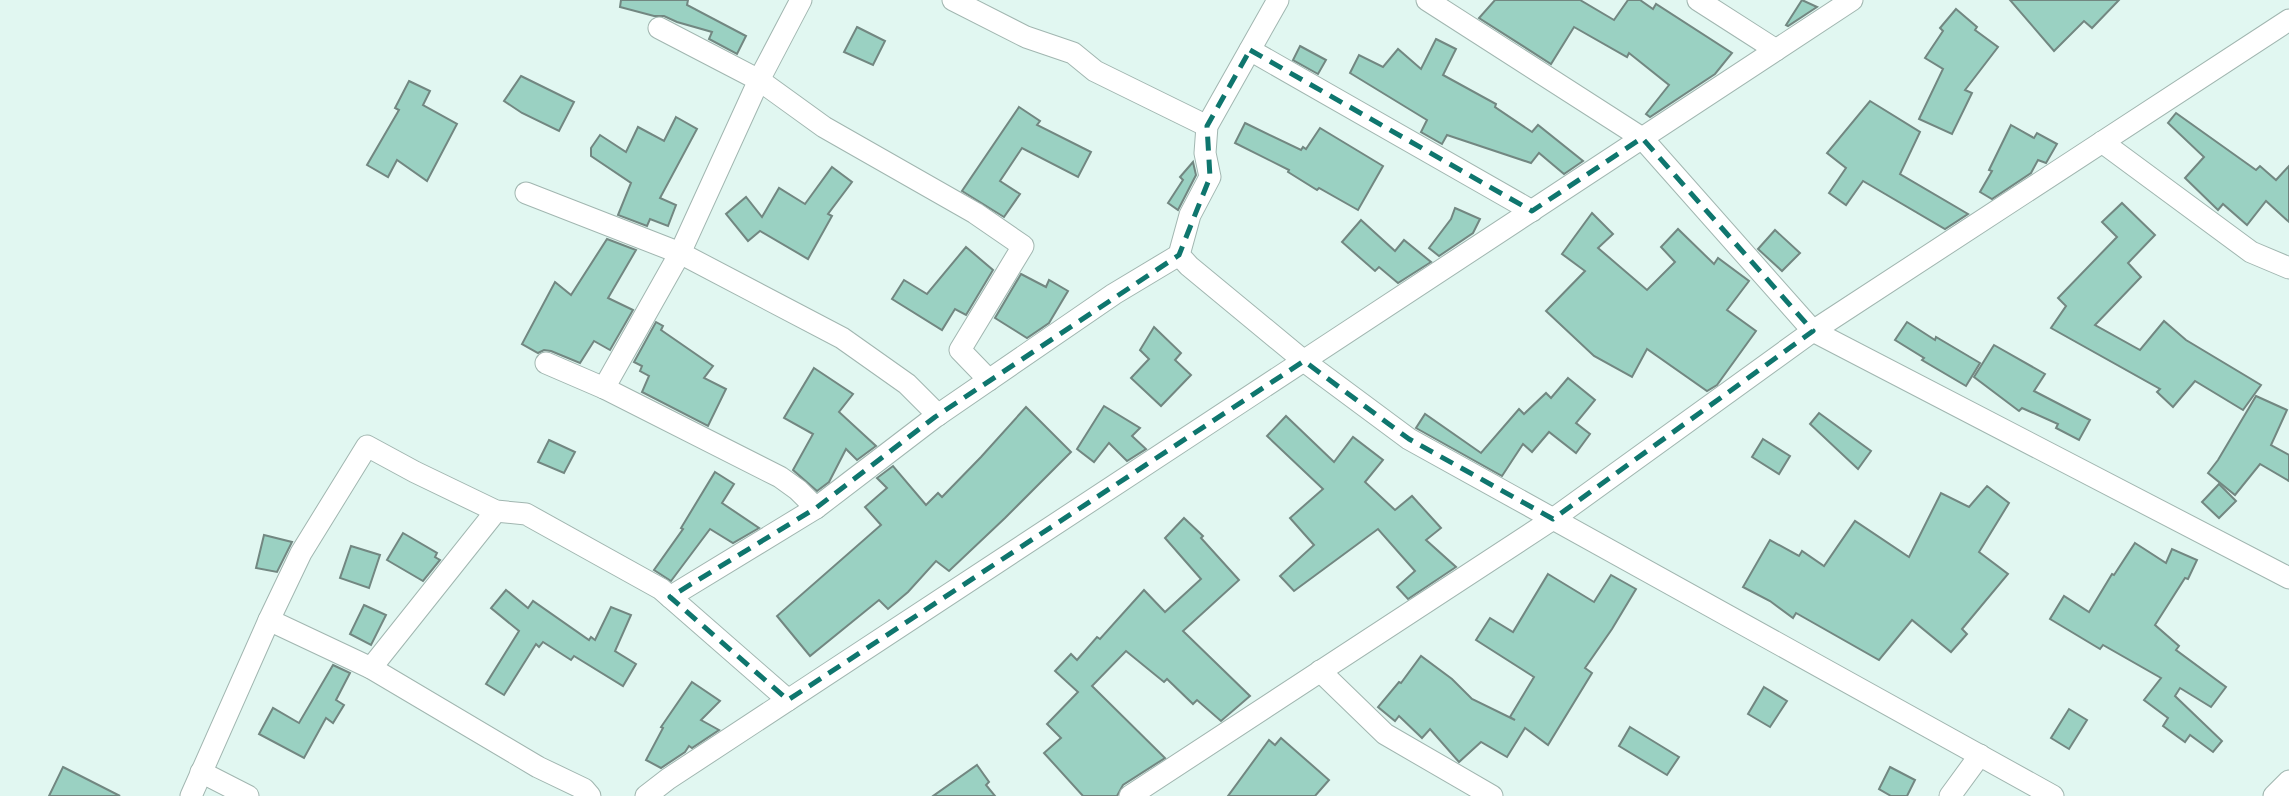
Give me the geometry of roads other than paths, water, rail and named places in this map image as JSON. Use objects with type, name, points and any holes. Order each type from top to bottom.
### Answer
[{"type":"street","points":[[604,388],[680,253],[759,80],[801,0]]},
{"type":"street","points":[[953,0],[1026,37],[1073,53],[1096,71],[1207,127]]},
{"type":"street","points":[[670,597],[816,508],[938,415],[1114,294],[1179,255],[1190,215],[1210,177],[1205,153],[1207,127],[1278,0]]},
{"type":"street","points":[[1427,0],[1642,138],[1813,331],[2289,578]]},
{"type":"street","points":[[1698,0],[1776,50]]},
{"type":"street","points":[[646,796],[1852,0]]},
{"type":"street","points":[[1130,796],[1553,519],[1813,331],[2289,20]]},
{"type":"street","points":[[659,28],[759,80],[824,127],[975,213],[1023,246],[960,349],[989,380]]},
{"type":"street","points":[[1250,50],[1532,211]]},
{"type":"street","points":[[2102,142],[2251,252],[2289,268]]},
{"type":"street","points":[[526,193],[680,253],[842,338],[907,384],[938,415]]},
{"type":"street","points":[[1179,255],[1304,360],[1409,439],[2053,796]]},
{"type":"street","points":[[546,362],[604,388],[780,477],[799,490],[816,508]]},
{"type":"street","points":[[191,796],[300,554],[367,446],[496,510],[526,514],[661,589],[788,700]]},
{"type":"street","points":[[371,667],[496,510]]},
{"type":"street","points":[[269,620],[371,667],[538,768],[583,789],[590,796]]},
{"type":"street","points":[[1320,671],[1385,734],[1492,796]]},
{"type":"street","points":[[1950,796],[1980,755]]},
{"type":"street","points":[[201,772],[248,796]]},
{"type":"street","points":[[2274,796],[2289,781]]}]
